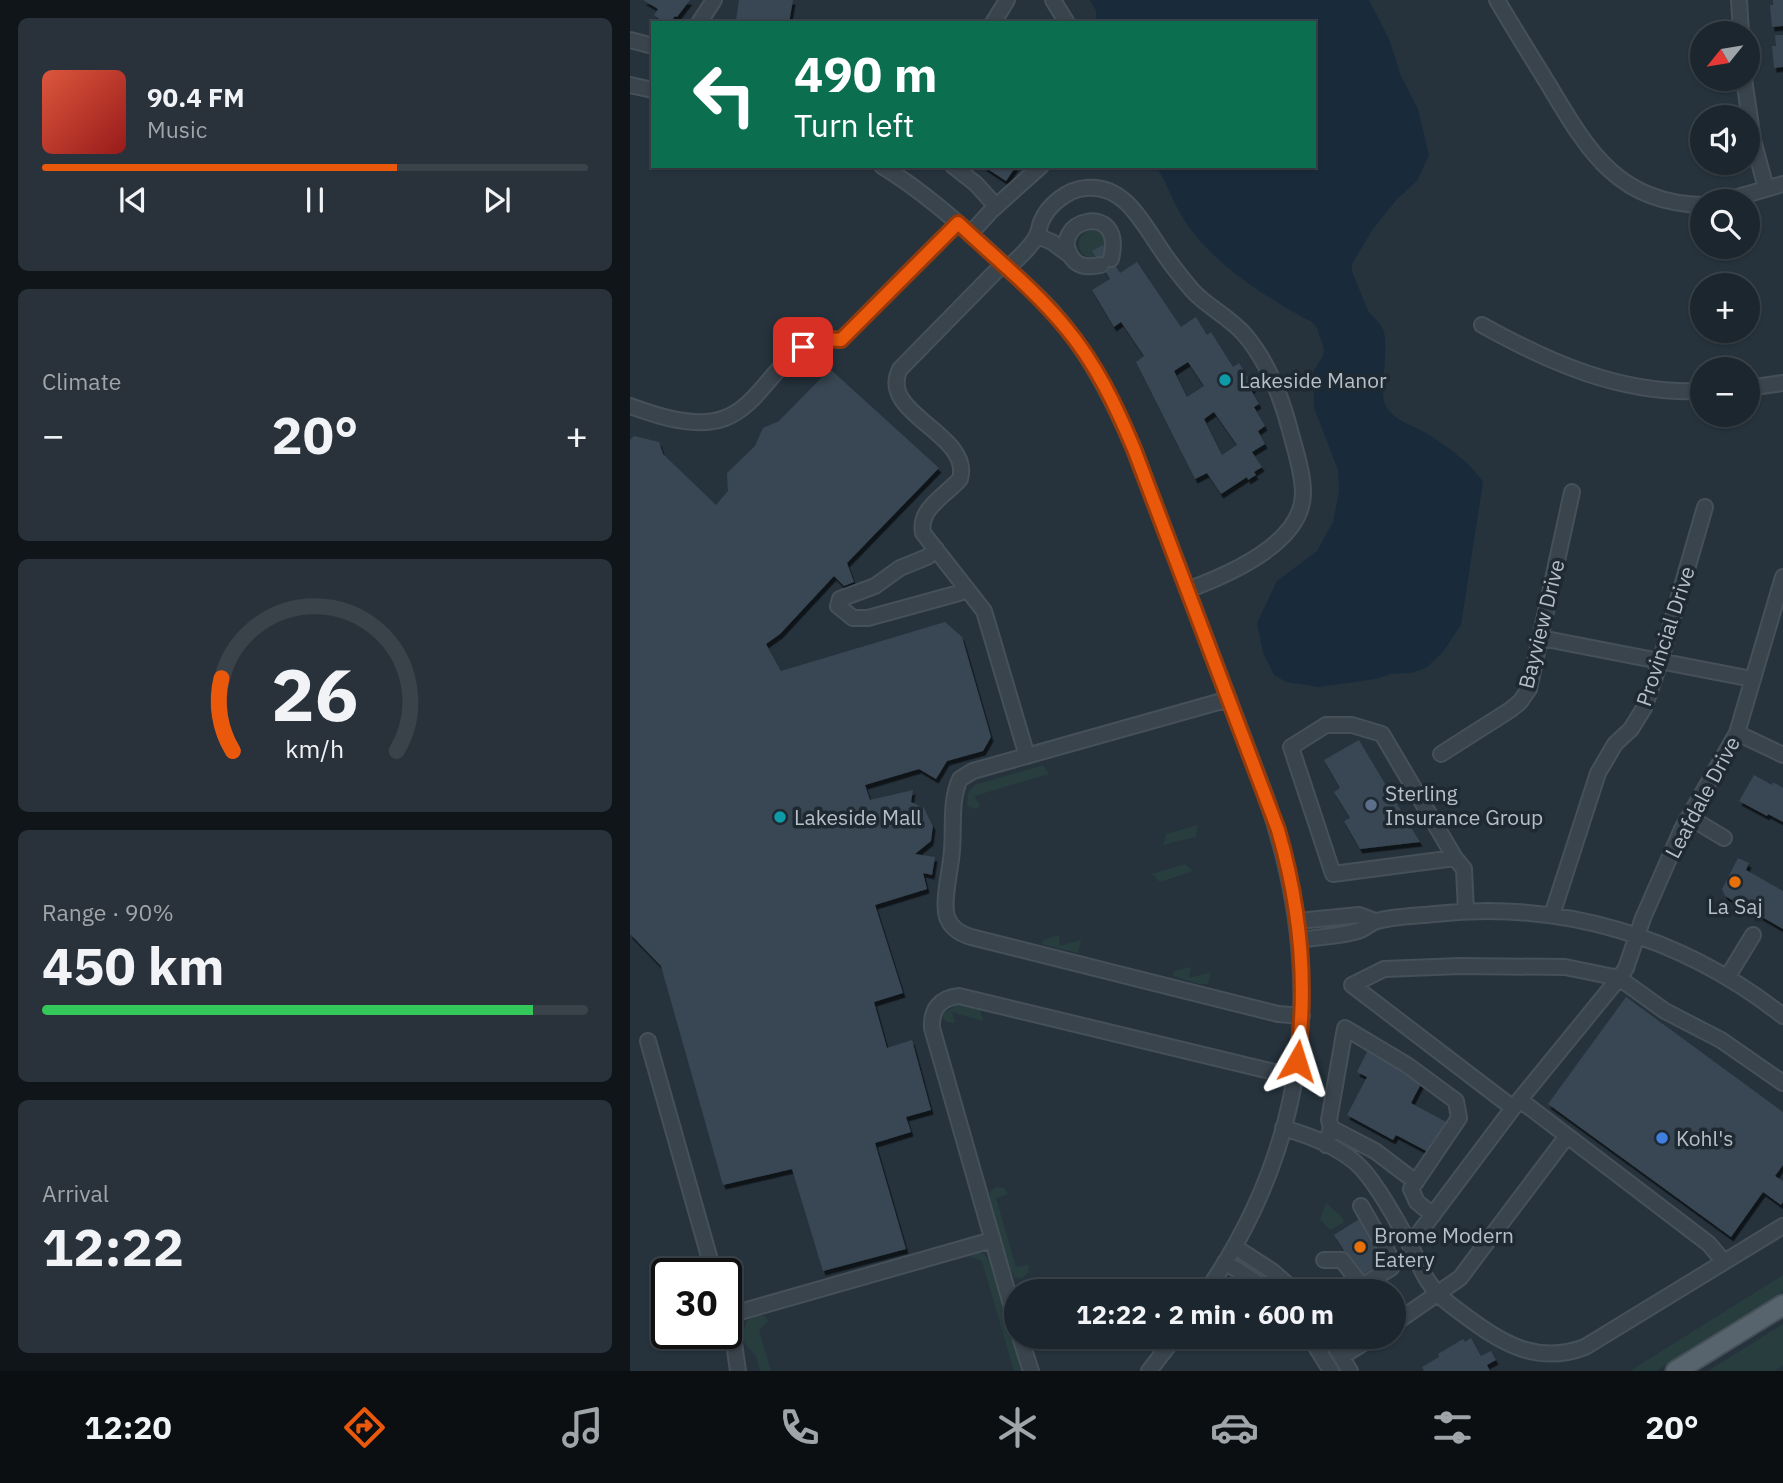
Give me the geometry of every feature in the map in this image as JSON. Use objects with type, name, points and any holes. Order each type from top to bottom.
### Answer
[{"type":"main road","points":[[1685,1368],[1783,1305]]},
{"type":"street","points":[[700,21],[714,0]]},
{"type":"street","points":[[994,21],[1007,0]]},
{"type":"street","points":[[1053,0],[1067,21]]},
{"type":"street","points":[[1497,0],[1581,139],[1606,168],[1625,182],[1656,197],[1690,204]]},
{"type":"street","points":[[1740,0],[1741,21]]},
{"type":"street","points":[[630,40],[651,45]]},
{"type":"street","points":[[630,85],[651,90]]},
{"type":"street","points":[[1746,91],[1753,140],[1766,188]]},
{"type":"street","points":[[885,168],[919,190],[1040,299],[1066,327],[1105,386],[1134,449],[1278,830],[1300,940],[1302,1016],[1295,1077],[1283,1128],[1266,1181],[1235,1247],[1215,1279]]},
{"type":"street","points":[[956,168],[976,184],[996,206]]},
{"type":"street","points":[[970,234],[996,206],[1039,168]]},
{"type":"street","points":[[1760,190],[1783,184]]},
{"type":"street","points":[[1027,755],[988,622],[980,604],[923,533],[921,523],[925,513],[960,479],[962,465],[953,450],[904,402],[897,389],[897,375],[905,363],[1037,236],[1043,218],[1058,200],[1075,190],[1088,187],[1109,191],[1135,211],[1194,292],[1243,332],[1264,360],[1284,410],[1301,475],[1303,494],[1300,512],[1290,528],[1261,555],[1187,590]]},
{"type":"street","points":[[1037,236],[1052,242],[1082,266],[1090,267],[1106,262],[1114,243],[1113,235],[1103,223],[1095,221],[1080,223],[1062,240],[1052,242]]},
{"type":"street","points":[[630,406],[695,422],[725,418],[740,411],[803,347],[820,339],[841,340],[958,223]]},
{"type":"street","points":[[1069,234],[1067,241],[1071,256]]},
{"type":"street","points":[[1482,325],[1527,350],[1587,375],[1654,390],[1690,391]]},
{"type":"street","points":[[1760,386],[1783,383]]},
{"type":"street","name":"Bayview Drive","points":[[1441,754],[1520,702],[1528,689],[1572,492]]},
{"type":"street","name":"Provincial Drive","points":[[1552,915],[1598,773],[1615,744],[1631,729],[1644,708],[1705,507]]},
{"type":"street","points":[[936,549],[927,557],[900,568],[875,586],[840,599],[838,606],[853,618],[868,618],[967,589]]},
{"type":"street","name":"Leafdale Drive","points":[[1410,1245],[1517,1104],[1626,968],[1637,935],[1689,817],[1737,733],[1783,577]]},
{"type":"street","points":[[1541,638],[1752,680]]},
{"type":"street","points":[[1229,699],[973,771],[960,779],[957,785],[947,917],[962,934],[985,941],[1278,1014],[1302,1016]]},
{"type":"street","points":[[1455,858],[1333,874],[1291,747],[1326,725],[1352,725],[1382,734],[1464,869],[1466,911]]},
{"type":"street","points":[[1737,733],[1783,755]]},
{"type":"street","points":[[1689,817],[1724,838]]},
{"type":"street","points":[[1300,940],[1361,930],[1376,921],[1466,911],[1552,915],[1591,922],[1637,935],[1679,951],[1728,976],[1781,1011]]},
{"type":"street","points":[[1298,921],[1359,915],[1376,921]]},
{"type":"street","points":[[1728,976],[1753,934]]},
{"type":"street","points":[[1724,1262],[1709,1244],[1567,1136],[1517,1104],[1352,985],[1384,969],[1460,966],[1565,967],[1619,978],[1665,1011],[1721,1040],[1783,1083]]},
{"type":"street","points":[[1004,1281],[932,1028],[933,1012],[946,998],[959,996],[1295,1077]]},
{"type":"street","points":[[1326,1144],[1331,1128],[1329,1120],[1345,1028],[1407,1065],[1456,1101],[1459,1118],[1411,1189],[1417,1202],[1433,1215]]},
{"type":"street","points":[[648,1041],[709,1258]]},
{"type":"street","points":[[1283,1128],[1326,1144],[1355,1161],[1410,1245],[1425,1278],[1438,1294],[1502,1342],[1523,1351],[1557,1354],[1585,1348],[1783,1226]]},
{"type":"street","points":[[1331,1128],[1375,1151],[1416,1182]]},
{"type":"street","points":[[1406,1316],[1460,1278],[1567,1136]]},
{"type":"street","points":[[1324,1259],[1342,1260],[1363,1285],[1391,1268],[1391,1258],[1361,1206]]},
{"type":"street","points":[[738,1371],[726,1316],[992,1240]]},
{"type":"street","points":[[1235,1247],[1281,1279]]},
{"type":"street","points":[[1226,1262],[1252,1279]]},
{"type":"street","points":[[1024,1349],[1031,1371]]},
{"type":"street","points":[[1149,1371],[1166,1349]]},
{"type":"street","points":[[1317,1349],[1331,1371]]},
{"type":"street","points":[[1336,1349],[1350,1371]]},
{"type":"street","points":[[1341,1357],[1354,1349]]},
{"type":"green space","points":[[1093,230],[1103,234],[1107,244],[1103,254],[1093,258],[1083,254],[1079,244],[1083,234]]},
{"type":"green space","points":[[1043,765],[1049,774],[974,796],[979,807],[974,809],[967,806],[968,793],[975,785]]},
{"type":"green space","points":[[1198,825],[1196,837],[1163,845],[1166,834]]},
{"type":"green space","points":[[1185,864],[1193,871],[1160,882],[1152,874]]},
{"type":"green space","points":[[1059,935],[1059,946],[1081,940],[1078,953],[1042,944],[1043,940]]},
{"type":"green space","points":[[1189,967],[1189,978],[1211,972],[1208,984],[1173,976],[1174,971]]},
{"type":"green space","points":[[958,1004],[980,1009],[983,1021],[952,1012],[955,1023],[946,1022],[944,1013]]},
{"type":"green space","points":[[996,1187],[1004,1188],[1008,1194],[996,1198],[1016,1267],[1029,1265],[1028,1273],[1022,1278],[1015,1277],[1010,1269],[990,1199],[990,1192]]},
{"type":"green space","points":[[1326,1203],[1345,1222],[1330,1230],[1320,1219]]},
{"type":"green space","points":[[970,1253],[984,1254],[989,1260],[1004,1310],[1004,1337],[982,1261],[970,1257]]},
{"type":"green space","points":[[1783,1275],[1783,1292],[1656,1371],[1630,1371]]},
{"type":"green space","points":[[756,1315],[765,1316],[768,1321],[759,1330],[771,1371],[760,1371],[756,1356],[745,1344],[742,1333],[747,1321]]},
{"type":"green space","points":[[1783,1324],[1783,1365],[1774,1371],[1708,1371]]},
{"type":"green space","points":[[1008,1349],[1015,1349],[1022,1371],[1014,1371]]},
{"type":"water","points":[[1090,0],[1369,0],[1389,39],[1401,76],[1418,109],[1429,155],[1417,181],[1397,199],[1373,229],[1352,264],[1352,271],[1368,311],[1384,332],[1383,397],[1388,409],[1397,418],[1424,432],[1465,461],[1483,482],[1461,625],[1443,652],[1426,668],[1412,673],[1391,674],[1376,679],[1319,687],[1286,682],[1274,675],[1263,653],[1257,623],[1277,581],[1317,551],[1333,522],[1339,491],[1338,470],[1314,408],[1313,372],[1323,356],[1324,349],[1317,328],[1312,322],[1258,290],[1208,250],[1183,218],[1157,168],[1316,168],[1316,21],[1096,21],[1096,11]]},
{"type":"building","points":[[643,0],[690,0],[671,21],[662,21],[654,15],[658,9]]},
{"type":"building","points":[[739,0],[793,0],[789,21],[736,21]]},
{"type":"building","points":[[1773,0],[1783,0],[1783,26],[1772,27],[1770,5],[1773,5]]},
{"type":"building","points":[[1775,35],[1783,35],[1783,67],[1774,68],[1772,46],[1776,46]]},
{"type":"building","points":[[986,168],[1015,168],[1006,181]]},
{"type":"building","name":"Lakeside Manor","points":[[1103,245],[1120,273],[1137,262],[1181,327],[1196,317],[1207,335],[1211,332],[1233,367],[1239,363],[1254,387],[1251,390],[1259,404],[1254,407],[1265,426],[1258,431],[1265,444],[1252,452],[1262,467],[1254,472],[1256,475],[1248,480],[1247,477],[1221,494],[1207,473],[1195,479],[1136,362],[1144,356],[1121,322],[1114,327],[1092,290],[1110,279],[1092,251]],"holes":[[[1188,362],[1204,386],[1187,397],[1174,371]],[[1214,412],[1237,445],[1222,455],[1204,419]]]},
{"type":"building","name":"Lakeside Mall","points":[[830,369],[939,468],[847,563],[854,582],[844,586],[834,576],[780,634],[766,644],[781,671],[945,622],[962,637],[991,737],[983,751],[947,761],[936,779],[919,769],[865,785],[870,800],[913,790],[911,802],[924,808],[933,826],[931,841],[915,854],[935,857],[932,875],[923,873],[927,889],[875,905],[903,993],[874,1002],[887,1048],[912,1040],[931,1110],[906,1117],[911,1132],[875,1143],[906,1249],[823,1271],[792,1169],[723,1185],[661,966],[630,934],[630,440],[634,436],[659,442],[663,454],[716,505],[728,491],[727,473],[755,446],[763,428],[779,421]]},
{"type":"building","points":[[1359,740],[1420,842],[1360,849],[1344,821],[1350,818],[1334,792],[1340,788],[1324,760]]},
{"type":"building","points":[[1754,775],[1783,788],[1783,822],[1739,801]]},
{"type":"building","points":[[1738,858],[1749,863],[1746,870],[1783,891],[1783,929],[1725,896],[1722,889]]},
{"type":"building","points":[[1626,997],[1783,1112],[1783,1165],[1775,1176],[1783,1181],[1783,1202],[1781,1205],[1763,1192],[1731,1237],[1548,1104]]},
{"type":"building","points":[[1369,1048],[1403,1066],[1400,1070],[1422,1082],[1411,1103],[1446,1122],[1430,1153],[1396,1135],[1393,1140],[1347,1115],[1367,1077],[1357,1072]]},
{"type":"building","name":"Brome Modern Eatery","points":[[1361,1218],[1387,1260],[1360,1276],[1334,1235]]},
{"type":"building","points":[[1471,1338],[1481,1356],[1491,1351],[1496,1360],[1487,1365],[1490,1371],[1424,1371],[1422,1367],[1439,1357],[1438,1354],[1463,1339],[1465,1342]]},
{"type":"place","name":"Lakeside Manor","points":[[1225,380]]},
{"type":"place","name":"Sterling Insurance Group","points":[[1371,805]]},
{"type":"place","name":"Lakeside Mall","points":[[780,817]]},
{"type":"place","name":"La Saj","points":[[1735,882]]},
{"type":"place","name":"Kohl's","points":[[1662,1138]]},
{"type":"place","name":"Brome Modern Eatery","points":[[1360,1247]]},
{"type":"route","points":[[803,347],[820,339],[841,340],[958,223],[1040,299],[1076,340],[1113,401],[1134,449],[1278,830],[1295,904],[1302,964],[1302,1016],[1297,1061]]}]
